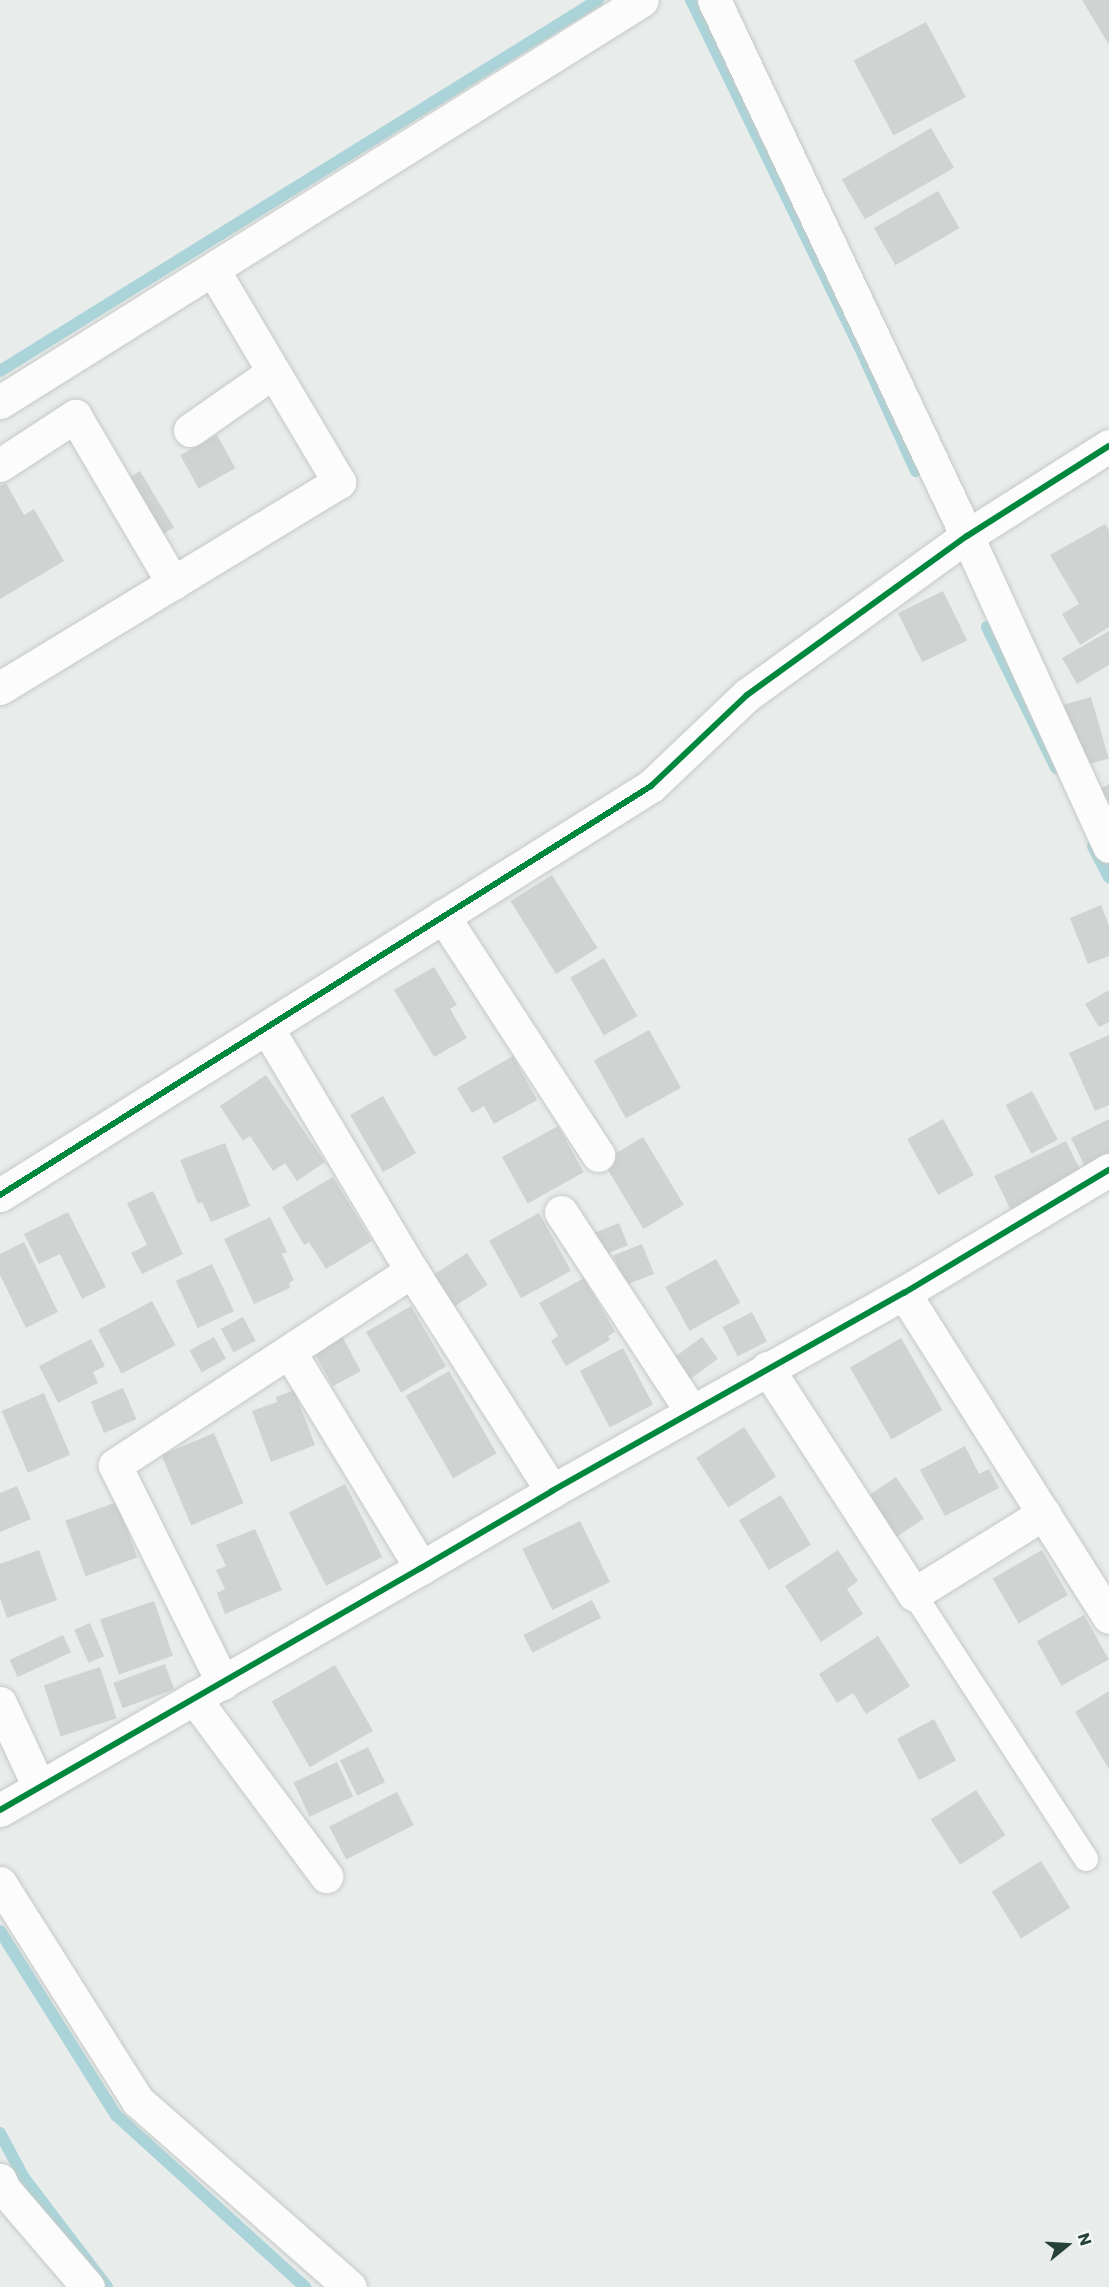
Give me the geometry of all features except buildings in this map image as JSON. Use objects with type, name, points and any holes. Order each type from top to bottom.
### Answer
[{"type":"street","points":[[0,402],[642,0]]},
{"type":"street","points":[[714,0],[967,536],[1109,846]]},
{"type":"street","points":[[0,688],[339,482],[213,270]]},
{"type":"street","points":[[190,430],[273,372]]},
{"type":"street","points":[[0,465],[75,417],[173,583]]},
{"type":"street","points":[[0,1195],[651,786],[747,695],[967,536],[1109,446]]},
{"type":"street","points":[[443,916],[598,1155]]},
{"type":"street","points":[[267,1028],[412,1271],[552,1491]]},
{"type":"street","points":[[0,1809],[223,1683],[766,1368],[904,1293],[1109,1170]]},
{"type":"street","points":[[561,1212],[692,1412]]},
{"type":"street","points":[[223,1683],[116,1465],[412,1271]]},
{"type":"street","points":[[904,1293],[1109,1617]]},
{"type":"street","points":[[290,1353],[421,1569]]},
{"type":"street","points":[[766,1368],[914,1594],[1044,1513]]},
{"type":"street","points":[[194,1698],[326,1876]]},
{"type":"street","points":[[0,1703],[39,1787]]},
{"type":"street","points":[[0,1883],[138,2101],[350,2287]]},
{"type":"street","points":[[0,2180],[4,2189],[88,2287]]},
{"type":"lane","points":[[914,1594],[1086,1859]]},
{"type":"waterway","points":[[0,371],[598,0]]},
{"type":"waterway","points":[[691,0],[866,361],[916,471]]},
{"type":"waterway","points":[[987,627],[1056,768]]},
{"type":"waterway","points":[[1093,846],[1109,877]]},
{"type":"waterway","points":[[0,1931],[116,2115],[305,2287]]},
{"type":"waterway","points":[[0,2133],[24,2178],[107,2287]]},
{"type":"cycle path","points":[[0,1195],[651,786],[747,695],[967,536],[1109,446]]},
{"type":"cycle path","points":[[0,1810],[552,1491],[904,1293],[1109,1170]]}]
